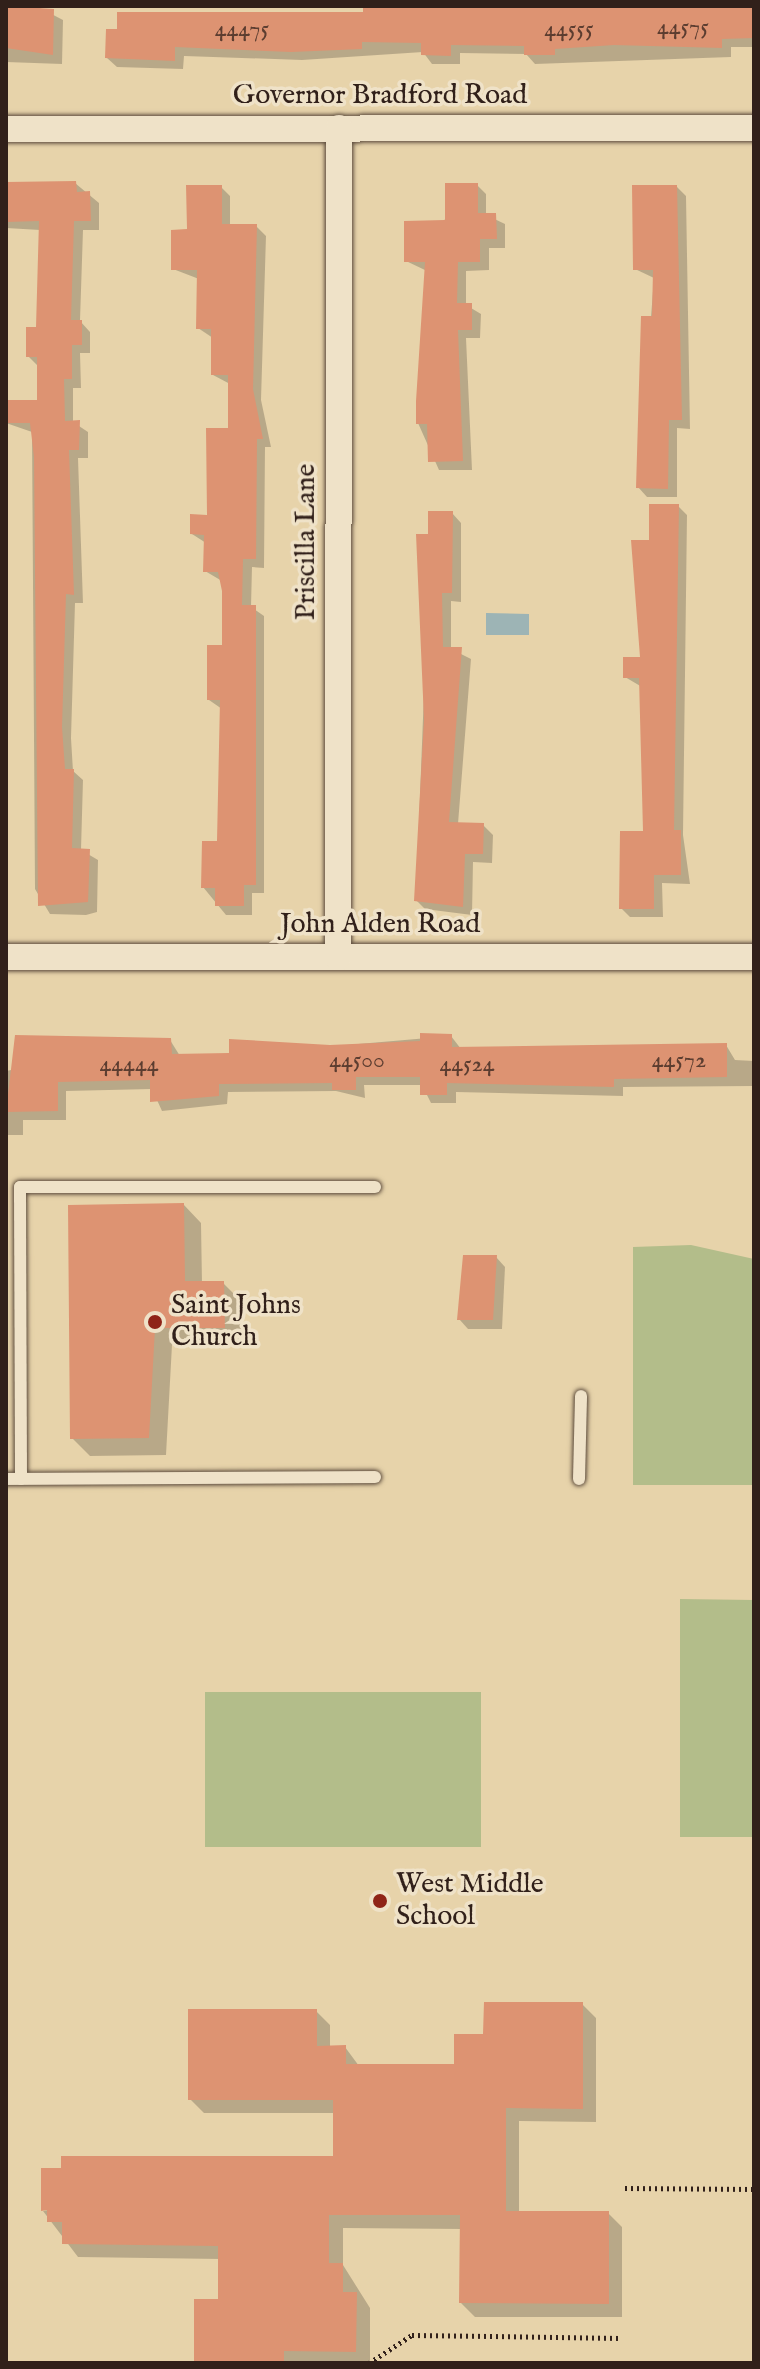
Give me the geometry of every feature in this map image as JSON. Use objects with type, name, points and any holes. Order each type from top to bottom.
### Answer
[{"type":"street","name":"Priscilla Lane","points":[[338,957],[339,128]]},
{"type":"street","name":"Governor Bradford Road","points":[[6,129],[754,128]]},
{"type":"street","name":"John Alden Road","points":[[6,957],[754,957]]},
{"type":"lane","points":[[21,1479],[20,1187],[375,1187]]},
{"type":"lane","points":[[579,1479],[581,1396]]},
{"type":"lane","points":[[6,1479],[375,1477]]},
{"type":"path","points":[[625,2188],[754,2189]]},
{"type":"path","points":[[369,2363],[412,2335],[620,2338]]},
{"type":"green space","points":[[691,1245],[754,1259],[754,1485],[633,1485],[633,1247]]},
{"type":"green space","points":[[680,1599],[754,1600],[754,1837],[680,1837]]},
{"type":"green space","points":[[205,1692],[481,1692],[481,1847],[205,1847]]},
{"type":"water","points":[[486,613],[529,614],[529,635],[486,635]]},
{"type":"building","points":[[6,6],[54,9],[53,55],[6,48]]},
{"type":"building","points":[[363,6],[754,8],[754,38],[722,39],[722,48],[614,45],[555,49],[555,55],[524,55],[524,46],[451,45],[451,56],[421,55],[421,43],[362,42],[362,49],[291,52],[175,47],[175,61],[105,58],[106,29],[117,29],[117,12],[363,12]]},
{"type":"building","points":[[76,181],[77,192],[90,191],[91,221],[74,221],[71,320],[82,320],[82,345],[72,345],[72,379],[64,379],[65,421],[80,420],[79,450],[69,450],[74,595],[66,594],[62,727],[65,769],[74,769],[72,848],[90,849],[88,902],[38,906],[34,457],[30,423],[6,423],[6,400],[37,400],[37,357],[26,357],[26,327],[36,327],[39,221],[6,222],[6,182]]},
{"type":"building","points":[[445,183],[478,183],[478,213],[496,213],[497,239],[480,239],[480,262],[458,262],[457,303],[472,303],[472,330],[458,330],[463,461],[428,462],[427,424],[416,424],[425,262],[404,262],[404,221],[445,220]]},
{"type":"building","points":[[186,185],[222,185],[222,224],[257,224],[253,389],[263,439],[257,439],[256,559],[243,559],[242,605],[256,605],[256,885],[244,885],[244,906],[215,906],[215,888],[201,888],[202,841],[217,841],[220,700],[207,700],[207,645],[222,645],[222,591],[218,572],[203,572],[204,535],[190,534],[190,514],[207,515],[206,428],[228,428],[228,375],[211,375],[211,329],[196,329],[197,270],[171,270],[171,230],[187,229]]},
{"type":"building","points":[[632,185],[677,185],[682,420],[669,420],[668,489],[636,488],[641,316],[652,316],[653,270],[633,270]]},
{"type":"building","points":[[649,504],[679,504],[674,830],[681,830],[681,875],[654,875],[654,909],[619,909],[620,831],[643,831],[639,678],[623,678],[623,657],[640,657],[631,540],[649,540]]},
{"type":"building","points":[[428,511],[453,511],[452,593],[442,593],[443,647],[462,647],[449,822],[484,823],[483,854],[465,854],[463,907],[414,901],[424,720],[416,534],[428,534]]},
{"type":"building","points":[[420,1033],[452,1034],[452,1047],[727,1043],[727,1077],[614,1079],[614,1087],[447,1083],[447,1095],[420,1095],[420,1077],[356,1077],[356,1090],[332,1090],[332,1083],[219,1084],[219,1096],[150,1102],[150,1080],[58,1082],[58,1111],[6,1112],[15,1035],[171,1038],[172,1054],[229,1053],[229,1039],[330,1045],[420,1041]]},
{"type":"building","name":"Saint Johns Church","points":[[184,1203],[185,1281],[224,1281],[225,1328],[155,1328],[149,1438],[70,1439],[68,1205]]},
{"type":"building","points":[[463,1255],[497,1255],[493,1320],[457,1320]]},
{"type":"building","points":[[484,2002],[583,2002],[583,2109],[506,2108],[506,2211],[609,2211],[609,2304],[459,2303],[460,2215],[329,2215],[329,2263],[343,2263],[343,2292],[357,2292],[356,2352],[284,2351],[284,2363],[194,2363],[194,2299],[218,2299],[218,2246],[62,2244],[62,2222],[47,2222],[47,2210],[41,2211],[41,2168],[61,2168],[61,2156],[333,2156],[333,2100],[188,2100],[188,2009],[317,2009],[317,2046],[346,2045],[346,2064],[454,2064],[454,2034],[483,2034]]},
{"type":"place","name":"Saint Johns Church","points":[[155,1322]]},
{"type":"place","name":"West Middle School","points":[[380,1901]]}]
